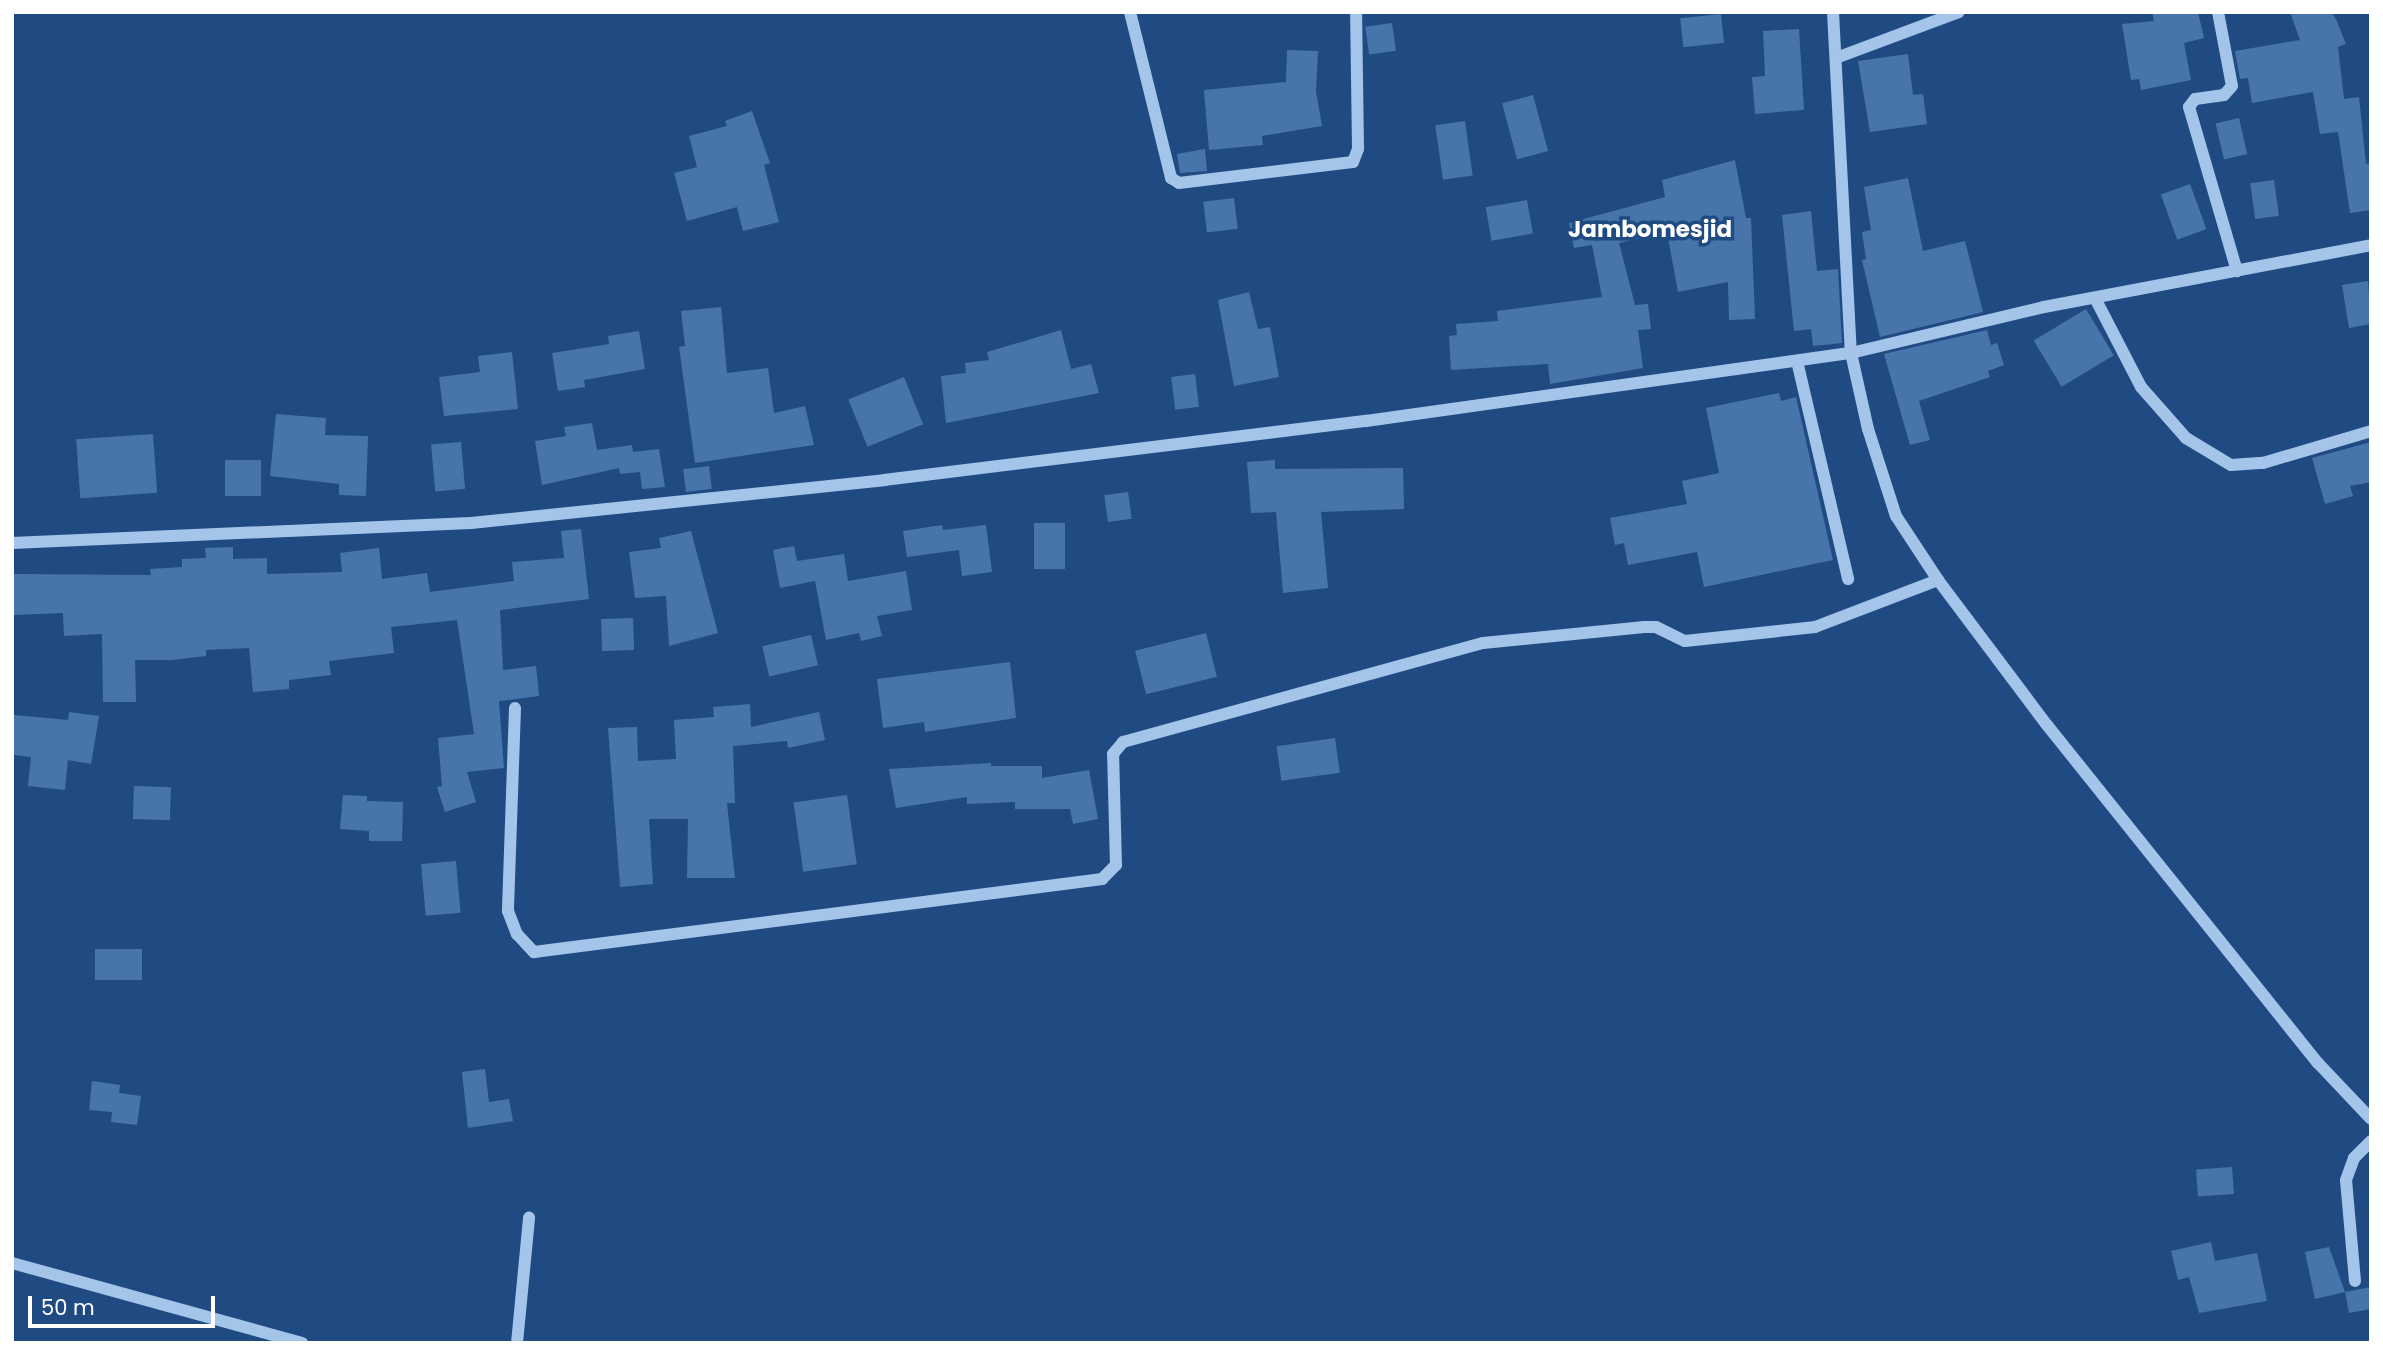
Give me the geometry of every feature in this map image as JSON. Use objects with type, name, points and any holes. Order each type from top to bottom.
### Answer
[{"type":"street","points":[[1130,12],[1171,178],[1179,183],[1353,162],[1358,149],[1356,12]]},
{"type":"street","points":[[1833,12],[1851,353],[1888,494],[1938,580],[2221,944],[2318,1063],[2371,1119]]},
{"type":"street","points":[[2218,12],[2232,86],[2224,95],[2195,99],[2189,107],[2237,271]]},
{"type":"street","points":[[1836,58],[1953,15]]},
{"type":"street","points":[[12,543],[485,522],[884,480],[1366,421],[1851,353],[2095,298],[2371,245]]},
{"type":"street","points":[[2095,298],[2141,387],[2186,438],[2222,461],[2239,466],[2263,463],[2371,431]]},
{"type":"street","points":[[1797,361],[1848,579]]},
{"type":"street","points":[[515,708],[508,911],[517,934],[534,952],[1102,879],[1116,865],[1113,754],[1123,742],[1483,643],[1644,627],[1656,627],[1685,641],[1815,627],[1938,580]]},
{"type":"street","points":[[2355,1281],[2346,1180],[2354,1158],[2371,1141]]},
{"type":"street","points":[[517,1343],[529,1218]]},
{"type":"street","points":[[12,1263],[302,1343]]},
{"type":"building","points":[[2152,12],[2198,12],[2204,38],[2184,43],[2191,80],[2141,90],[2139,79],[2131,80],[2122,24],[2154,21]]},
{"type":"building","points":[[2290,12],[2331,12],[2336,19],[2346,44],[2338,47],[2344,99],[2359,97],[2366,164],[2371,163],[2371,210],[2350,213],[2338,132],[2320,134],[2313,92],[2252,103],[2248,78],[2240,79],[2235,51],[2300,40]]},
{"type":"building","points":[[1721,14],[1724,43],[1683,47],[1680,18]]},
{"type":"building","points":[[1392,23],[1396,51],[1369,54],[1365,27]]},
{"type":"building","points":[[1799,29],[1804,110],[1755,114],[1752,77],[1765,76],[1763,31]]},
{"type":"building","points":[[1287,50],[1318,51],[1316,91],[1322,126],[1262,136],[1263,145],[1209,150],[1204,90],[1286,82]]},
{"type":"building","points":[[1908,54],[1913,95],[1923,94],[1927,124],[1870,132],[1858,61]]},
{"type":"building","points":[[1533,95],[1548,151],[1517,159],[1502,103]]},
{"type":"building","points":[[752,111],[770,163],[764,165],[779,222],[743,231],[737,207],[687,221],[674,173],[697,167],[689,136],[727,126],[725,121]]},
{"type":"building","points":[[2239,118],[2247,154],[2224,159],[2216,123]]},
{"type":"building","points":[[1465,121],[1473,175],[1443,180],[1435,125]]},
{"type":"building","points":[[1205,149],[1207,171],[1180,173],[1177,154]]},
{"type":"building","points":[[1735,160],[1746,218],[1751,218],[1755,319],[1729,320],[1728,282],[1678,292],[1667,232],[1619,243],[1635,305],[1648,304],[1651,329],[1638,330],[1643,368],[1550,384],[1548,364],[1451,370],[1449,336],[1457,335],[1456,324],[1498,321],[1497,311],[1602,297],[1592,245],[1574,248],[1569,223],[1665,197],[1662,180]]},
{"type":"building","points":[[1908,178],[1923,251],[1965,241],[1983,312],[1880,337],[1862,260],[1866,259],[1862,232],[1871,230],[1864,187]]},
{"type":"building","points":[[2274,180],[2279,216],[2255,219],[2250,183]]},
{"type":"building","points":[[2190,184],[2206,229],[2177,240],[2161,195]]},
{"type":"building","points":[[1234,198],[1238,229],[1207,233],[1203,202]]},
{"type":"building","points":[[1527,200],[1533,233],[1492,241],[1486,207]]},
{"type":"building","points":[[1811,211],[1817,271],[1838,269],[1842,343],[1813,346],[1811,329],[1794,331],[1782,215]]},
{"type":"building","points":[[2368,281],[2371,324],[2349,328],[2342,285]]},
{"type":"building","points":[[1249,292],[1258,329],[1270,327],[1279,377],[1234,386],[1218,300]]},
{"type":"building","points":[[721,307],[727,373],[768,368],[774,413],[805,406],[814,445],[695,463],[679,347],[685,346],[681,311]]},
{"type":"building","points":[[2086,309],[2114,355],[2062,387],[2034,340]]},
{"type":"building","points":[[1061,330],[1071,369],[1091,364],[1099,393],[946,423],[941,376],[966,373],[965,363],[989,360],[987,352]]},
{"type":"building","points":[[1987,330],[1991,345],[1997,343],[2004,365],[1988,371],[1990,377],[1919,401],[1930,440],[1910,445],[1884,354]]},
{"type":"building","points":[[639,331],[645,369],[584,380],[585,387],[558,391],[552,353],[609,344],[608,336]]},
{"type":"building","points":[[512,352],[518,409],[444,416],[439,377],[480,372],[478,356]]},
{"type":"building","points":[[1195,374],[1199,407],[1175,410],[1171,377]]},
{"type":"building","points":[[904,377],[923,424],[867,447],[848,399]]},
{"type":"building","points":[[1779,393],[1781,401],[1796,397],[1833,560],[1704,587],[1697,552],[1628,565],[1624,543],[1615,545],[1610,518],[1687,504],[1682,481],[1719,473],[1706,408]]},
{"type":"building","points":[[276,414],[326,418],[325,435],[368,436],[366,496],[339,495],[339,484],[270,476]]},
{"type":"building","points":[[592,423],[597,450],[632,445],[633,452],[659,449],[665,487],[642,489],[640,472],[620,474],[619,468],[542,485],[535,441],[566,436],[564,427]]},
{"type":"building","points":[[153,434],[157,493],[80,498],[76,439]]},
{"type":"building","points":[[461,442],[465,489],[435,491],[431,445]]},
{"type":"building","points":[[2371,442],[2371,482],[2350,486],[2353,496],[2325,504],[2312,458]]},
{"type":"building","points":[[225,460],[261,460],[261,496],[225,496]]},
{"type":"building","points":[[1275,460],[1275,469],[1403,468],[1404,509],[1321,512],[1328,588],[1283,593],[1276,512],[1251,513],[1247,462]]},
{"type":"building","points":[[709,466],[712,489],[686,492],[683,469]]},
{"type":"building","points":[[1128,492],[1132,519],[1108,522],[1104,495]]},
{"type":"building","points":[[1034,523],[1065,523],[1065,569],[1034,569]]},
{"type":"building","points":[[942,525],[943,530],[986,525],[992,572],[962,576],[959,550],[907,557],[903,531]]},
{"type":"building","points":[[581,529],[589,599],[500,610],[503,670],[536,666],[539,696],[499,701],[504,768],[467,772],[476,802],[445,812],[437,787],[442,786],[438,738],[474,734],[457,620],[391,627],[394,653],[329,661],[331,675],[289,680],[289,689],[253,692],[249,648],[206,650],[206,656],[172,660],[135,660],[136,702],[103,702],[102,634],[64,636],[63,613],[12,615],[12,574],[151,575],[150,569],[182,567],[182,559],[206,558],[205,548],[233,547],[233,559],[267,558],[267,574],[342,572],[340,553],[379,548],[382,579],[427,573],[430,592],[514,581],[512,562],[564,558],[561,531]]},
{"type":"building","points":[[691,531],[718,633],[669,646],[666,596],[635,598],[629,552],[661,548],[659,538]]},
{"type":"building","points":[[794,546],[797,561],[844,554],[848,581],[906,571],[912,610],[877,616],[882,636],[861,641],[859,633],[826,640],[815,581],[780,588],[773,550]]},
{"type":"building","points":[[633,618],[634,650],[602,651],[601,619]]},
{"type":"building","points":[[1206,633],[1217,677],[1146,694],[1135,651]]},
{"type":"building","points":[[811,635],[818,665],[769,676],[762,646]]},
{"type":"building","points":[[1010,662],[1016,718],[925,732],[924,722],[883,728],[877,679]]},
{"type":"building","points":[[750,704],[751,727],[819,712],[825,740],[788,748],[787,741],[733,746],[735,803],[727,803],[735,878],[687,878],[688,819],[649,819],[653,884],[620,887],[608,728],[637,727],[638,761],[676,759],[674,720],[714,717],[713,707]]},
{"type":"building","points":[[69,712],[99,716],[91,764],[68,760],[65,790],[28,786],[31,757],[14,755],[14,715],[68,720]]},
{"type":"building","points":[[1335,738],[1340,773],[1281,781],[1277,746]]},
{"type":"building","points":[[991,763],[991,766],[1042,766],[1042,778],[1089,770],[1098,819],[1073,824],[1070,809],[1015,809],[1015,802],[967,804],[967,797],[896,808],[889,769]]},
{"type":"building","points":[[134,786],[171,787],[170,820],[133,819]]},
{"type":"building","points":[[343,795],[367,796],[367,801],[403,802],[402,841],[369,841],[369,831],[340,829]]},
{"type":"building","points":[[847,795],[857,864],[803,872],[794,803]]},
{"type":"building","points":[[456,861],[461,913],[426,916],[421,864]]},
{"type":"building","points":[[95,949],[142,949],[142,980],[95,980]]},
{"type":"building","points":[[485,1069],[489,1102],[509,1099],[513,1121],[468,1128],[462,1072]]},
{"type":"building","points":[[92,1081],[120,1085],[119,1093],[141,1096],[137,1125],[111,1122],[112,1112],[89,1110]]},
{"type":"building","points":[[2232,1167],[2234,1194],[2198,1196],[2196,1170]]},
{"type":"building","points":[[2211,1242],[2215,1261],[2257,1253],[2267,1301],[2199,1313],[2189,1277],[2178,1280],[2171,1251]]},
{"type":"building","points":[[2329,1247],[2345,1292],[2315,1299],[2305,1252]]},
{"type":"building","points":[[2371,1287],[2371,1309],[2349,1313],[2345,1292]]},
{"type":"district","name":"Jambomesjid","points":[[1650,229]]}]
